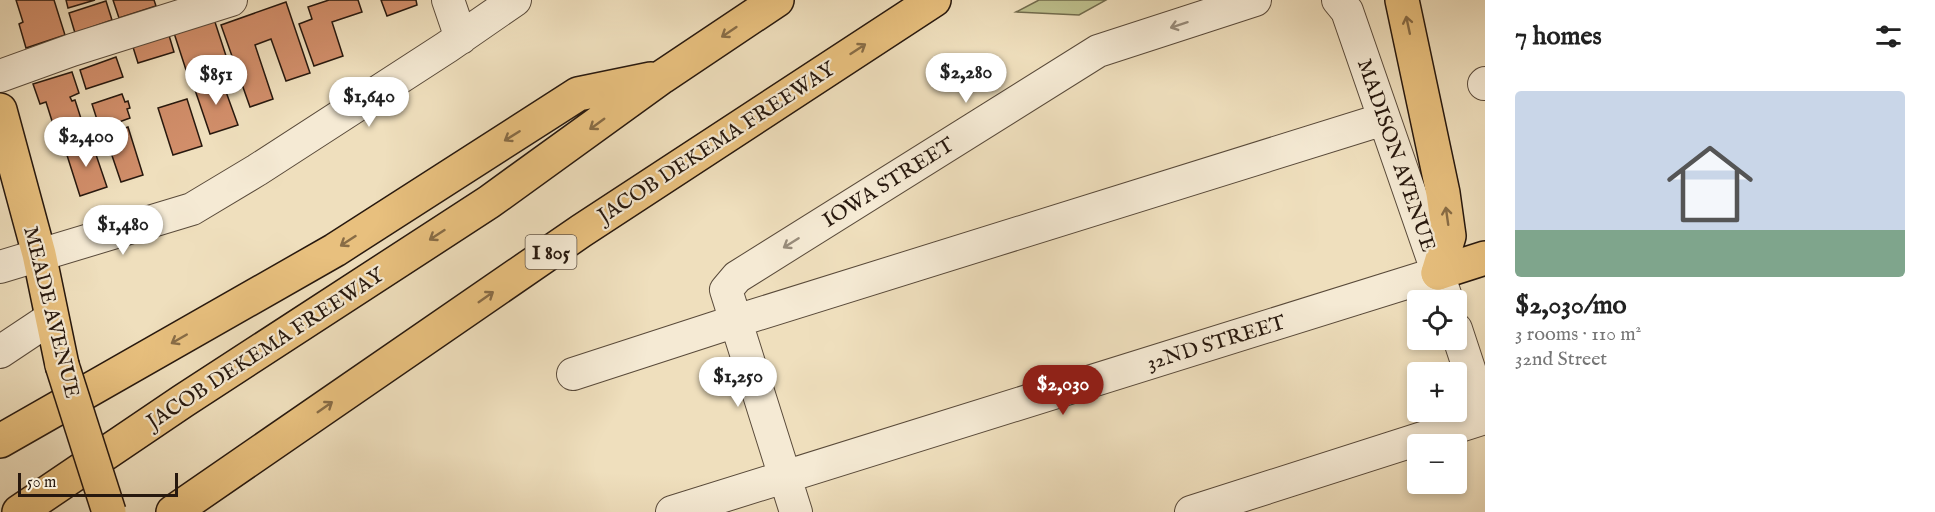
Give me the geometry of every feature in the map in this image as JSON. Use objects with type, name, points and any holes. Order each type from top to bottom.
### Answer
[{"type":"main road","name":"JACOB DEKEMA FREEWAY","points":[[19,512],[183,401],[489,202],[662,77],[777,0]]},
{"type":"main road","name":"JACOB DEKEMA FREEWAY","points":[[173,512],[581,231],[934,0]]},
{"type":"main road","points":[[1402,0],[1443,193],[1449,236],[1443,286]]},
{"type":"main road","points":[[0,441],[335,250],[578,94],[662,77]]},
{"type":"main road","name":"MEADE AVENUE","points":[[0,110],[39,254],[62,365],[109,512]]},
{"type":"main road","name":"32ND STREET","points":[[1443,286],[1485,258]]},
{"type":"main road","points":[[198,512],[289,432]]},
{"type":"street","points":[[0,76],[72,50],[231,0]]},
{"type":"street","points":[[448,0],[461,38]]},
{"type":"street","points":[[0,267],[192,208],[257,170],[461,38],[515,0]]},
{"type":"street","name":"IOWA STREET","points":[[736,321],[726,290],[737,277],[1098,51],[1254,0]]},
{"type":"street","name":"MADISON AVENUE","points":[[1343,5],[1443,286]]},
{"type":"street","points":[[573,374],[1384,119]]},
{"type":"street","name":"32ND STREET","points":[[672,512],[785,476],[1443,286]]},
{"type":"street","points":[[0,352],[51,318]]},
{"type":"street","points":[[736,321],[796,512]]},
{"type":"street","points":[[1191,512],[1485,418],[1463,350]]},
{"type":"green space","points":[[1039,0],[1106,0],[1079,15],[1016,12]]},
{"type":"building","points":[[16,0],[54,0],[65,35],[26,48],[19,24],[23,22]]},
{"type":"building","points":[[66,0],[95,0],[68,8]]},
{"type":"building","points":[[113,0],[154,0],[156,6],[119,18]]},
{"type":"building","points":[[329,0],[358,0],[362,12],[332,22],[343,56],[314,66],[299,24],[312,19],[308,7]]},
{"type":"building","points":[[381,0],[416,0],[417,5],[387,16]]},
{"type":"building","points":[[106,1],[112,20],[75,33],[69,13]]},
{"type":"building","points":[[286,2],[310,73],[286,81],[271,39],[255,45],[273,99],[250,107],[221,25]]},
{"type":"building","points":[[213,16],[229,65],[189,79],[173,30]]},
{"type":"building","points":[[168,32],[174,52],[138,63],[132,44]]},
{"type":"building","points":[[116,57],[123,77],[86,89],[80,70]]},
{"type":"building","points":[[72,72],[79,93],[70,97],[72,101],[75,100],[86,134],[59,143],[46,102],[40,104],[33,84]]},
{"type":"building","points":[[221,78],[238,125],[210,134],[194,87]]},
{"type":"building","points":[[122,94],[125,102],[128,101],[130,108],[127,109],[130,118],[100,129],[92,104]]},
{"type":"building","points":[[187,99],[202,146],[173,155],[158,108]]},
{"type":"building","points":[[128,127],[143,175],[121,182],[105,135]]},
{"type":"building","points":[[91,140],[107,187],[80,196],[65,149]]}]
